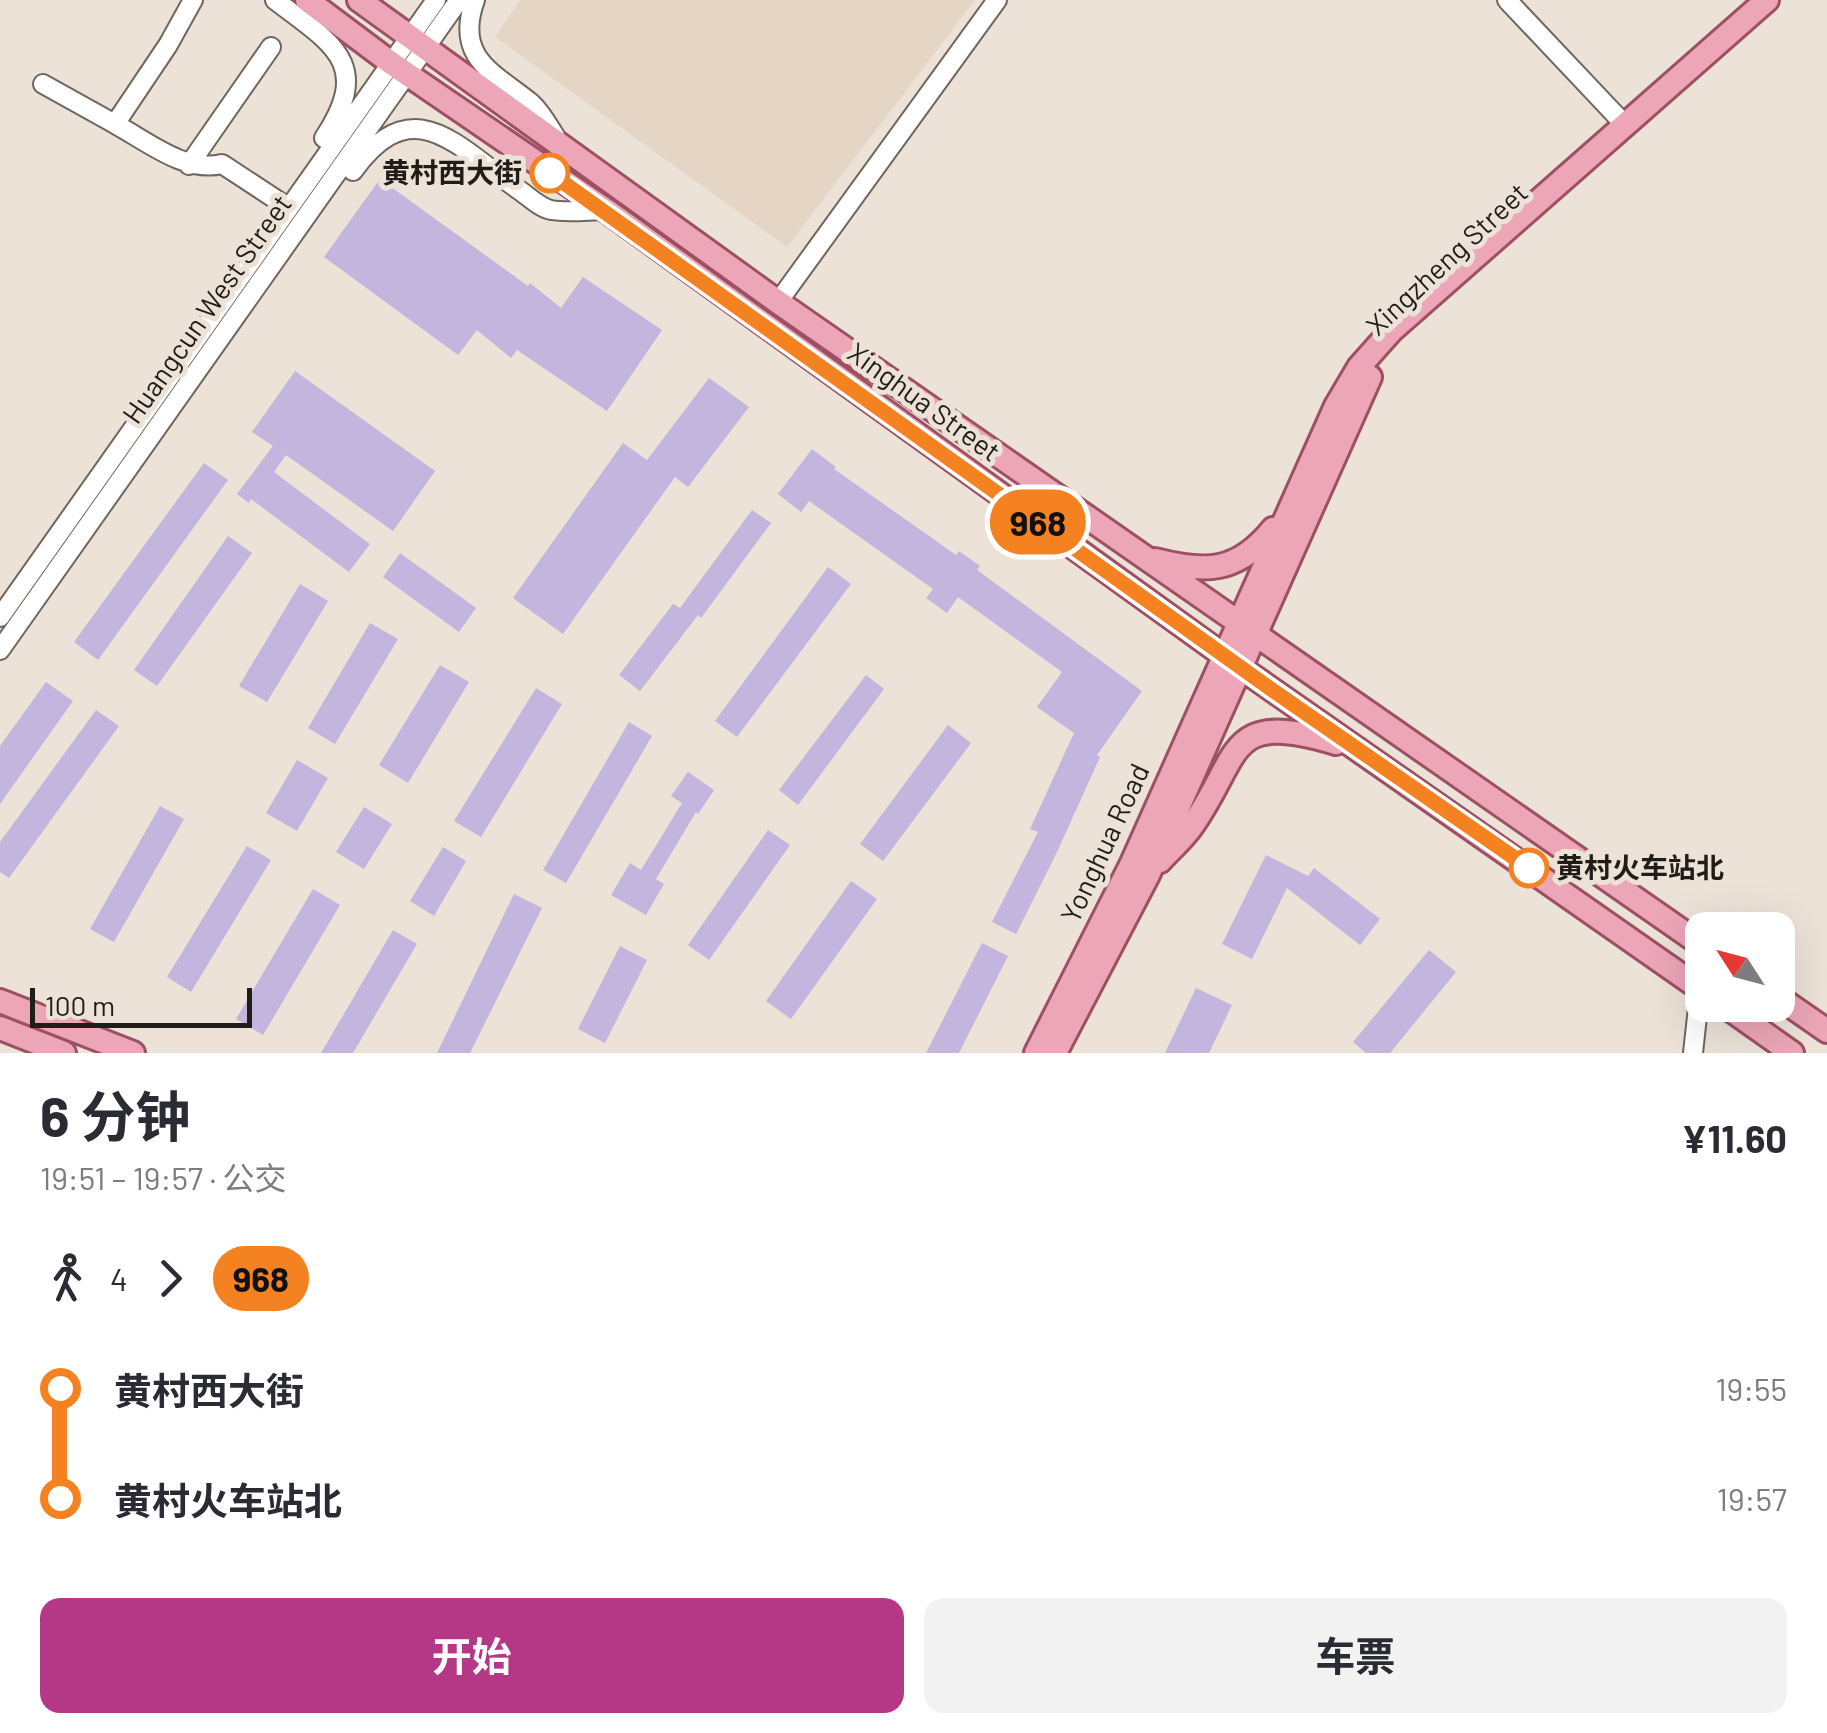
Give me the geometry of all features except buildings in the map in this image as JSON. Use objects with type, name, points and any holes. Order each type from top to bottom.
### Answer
[{"type":"main road","name":"Xinghua Street","points":[[307,0],[399,69],[606,210],[1373,762],[1685,979]]},
{"type":"main road","name":"Xinghua Street","points":[[359,0],[778,302],[1685,933]]},
{"type":"main road","name":"Xingzheng Street","points":[[1246,631],[1294,497],[1336,406],[1375,348],[1767,0]]},
{"type":"main road","name":"Xingzheng Street","points":[[1246,631],[1371,374],[1399,338],[1781,0]]},
{"type":"main road","points":[[1140,556],[1204,570],[1224,566],[1248,555],[1270,533],[1294,497]]},
{"type":"main road","points":[[1233,662],[1246,631]]},
{"type":"main road","name":"Yonghua Road","points":[[1055,1053],[1148,875],[1233,662]]},
{"type":"main road","name":"Yonghua Road","points":[[1036,1053],[1132,863],[1177,758],[1233,662]]},
{"type":"main road","points":[[1148,875],[1192,826],[1230,755],[1262,733],[1304,733],[1342,745],[1373,762]]},
{"type":"main road","points":[[0,1000],[133,1053]]},
{"type":"main road","points":[[1795,1009],[1827,1031]]},
{"type":"main road","points":[[1748,1022],[1792,1053]]},
{"type":"main road","points":[[0,1028],[64,1053]]},
{"type":"street","points":[[115,124],[193,0]]},
{"type":"street","points":[[275,0],[328,41],[345,66],[344,97],[305,185]]},
{"type":"street","name":"Huangcun West Street","points":[[0,650],[312,208],[418,41],[436,0]]},
{"type":"street","name":"Huangcun West Street","points":[[418,41],[460,0]]},
{"type":"street","points":[[474,0],[470,28],[476,59],[487,72],[535,106],[564,149]]},
{"type":"street","points":[[778,302],[997,0]]},
{"type":"street","points":[[1506,0],[1626,126]]},
{"type":"street","points":[[190,165],[271,47]]},
{"type":"street","name":"Huangcun West Street","points":[[0,618],[305,185],[399,69]]},
{"type":"street","points":[[42,84],[190,165],[204,168],[222,164],[289,208]]},
{"type":"street","points":[[312,208],[346,180],[385,135],[404,128],[431,129],[548,210],[606,210]]},
{"type":"street","points":[[1693,1053],[1697,1022]]},
{"type":"shaded area","points":[[520,0],[975,0],[787,247],[495,37]]},
{"type":"bus line","name":"968","points":[[550,173],[1373,762],[1529,868]]},
{"type":"place","name":"黄村西大街","points":[[550,173]]},
{"type":"place","name":"黄村火车站北","points":[[1529,868]]}]
